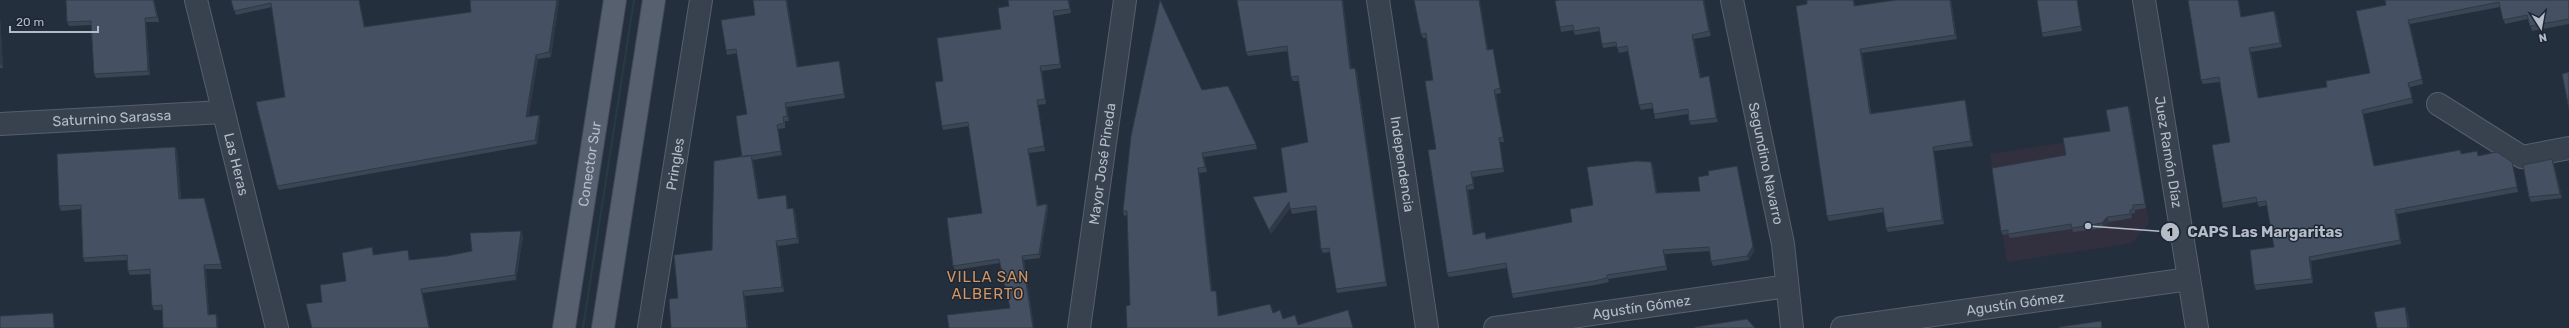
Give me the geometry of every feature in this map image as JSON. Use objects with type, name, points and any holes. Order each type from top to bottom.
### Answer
[{"type":"main road","name":"Conector Sur","points":[[564,328],[615,0]]},
{"type":"main road","points":[[603,328],[654,0]]},
{"type":"street","name":"Las Heras","points":[[196,0],[277,328]]},
{"type":"street","name":"Pringles","points":[[649,328],[701,0]]},
{"type":"street","name":"Mayor José Pineda","points":[[1079,328],[1126,0]]},
{"type":"street","name":"Independencia","points":[[1378,0],[1427,328]]},
{"type":"street","name":"Segundino Navarro","points":[[1732,0],[1783,244],[1792,328]]},
{"type":"street","name":"Juez Ramón Díaz","points":[[2144,0],[2196,328]]},
{"type":"street","points":[[2438,104],[2522,157],[2569,148]]},
{"type":"street","name":"Saturnino Sarassa","points":[[0,124],[223,112]]},
{"type":"street","name":"Agustín Gómez","points":[[1842,328],[2189,279]]},
{"type":"street","name":"Agustín Gómez","points":[[1495,328],[1787,286]]},
{"type":"shaded area","points":[[2133,132],[2149,223],[2132,243],[2007,262],[1990,154]]},
{"type":"green space","points":[[633,0],[635,0],[584,328],[582,328]]},
{"type":"building","points":[[66,0],[153,0],[157,17],[145,18],[148,71],[94,74],[91,21],[67,22]]},
{"type":"building","points":[[231,0],[359,0],[364,27],[471,12],[470,0],[557,0],[549,52],[536,55],[526,117],[539,115],[535,140],[277,186],[256,102],[285,97],[271,3],[234,11]]},
{"type":"building","points":[[753,0],[786,0],[797,67],[839,61],[844,94],[785,103],[787,116],[783,117],[784,123],[777,125],[781,151],[742,157],[736,116],[747,114],[736,49],[726,50],[721,20],[755,15]]},
{"type":"building","points":[[1008,0],[1068,0],[1070,9],[1053,11],[1060,64],[1040,66],[1045,99],[1037,100],[1044,146],[1028,149],[1037,206],[1047,204],[1039,254],[1022,256],[1033,328],[949,328],[947,315],[1010,308],[999,259],[953,266],[947,218],[982,213],[968,122],[942,126],[935,82],[943,81],[937,38],[1001,29],[998,8],[1009,6]]},
{"type":"building","points":[[1160,0],[1202,90],[1228,86],[1256,144],[1202,153],[1205,167],[1198,168],[1211,291],[1216,291],[1218,316],[1270,304],[1273,313],[1280,310],[1283,319],[1295,315],[1298,325],[1348,310],[1353,328],[1127,328],[1126,306],[1130,305],[1127,211],[1123,211],[1131,136]]},
{"type":"building","points":[[1237,0],[1342,0],[1350,69],[1355,68],[1386,282],[1336,289],[1329,248],[1321,249],[1316,206],[1290,209],[1289,202],[1269,230],[1253,197],[1287,192],[1281,148],[1308,142],[1298,76],[1291,77],[1287,46],[1246,52]]},
{"type":"building","points":[[1414,0],[1479,0],[1487,50],[1493,49],[1500,88],[1494,90],[1503,137],[1499,138],[1503,168],[1471,172],[1473,184],[1466,186],[1473,235],[1485,232],[1486,239],[1572,222],[1570,209],[1593,205],[1587,167],[1637,161],[1651,162],[1656,193],[1700,191],[1698,177],[1709,175],[1708,171],[1737,166],[1753,246],[1747,256],[1711,261],[1709,247],[1663,250],[1666,266],[1607,275],[1607,278],[1594,281],[1512,294],[1506,263],[1447,273],[1428,150],[1436,149],[1425,81],[1433,80],[1426,33],[1421,34]]},
{"type":"building","points":[[1703,0],[1709,31],[1692,35],[1700,78],[1709,76],[1716,118],[1689,121],[1688,109],[1654,114],[1652,103],[1639,105],[1627,46],[1617,48],[1616,42],[1602,44],[1599,27],[1574,31],[1573,25],[1560,27],[1555,1]]},
{"type":"building","points":[[1807,0],[1853,0],[1854,6],[1896,0],[1950,0],[1955,35],[1860,49],[1870,114],[1965,100],[1971,141],[1933,147],[1942,220],[1886,228],[1883,208],[1827,216],[1796,6],[1807,4]]},
{"type":"building","points":[[2037,0],[2077,0],[2081,26],[2042,33]]},
{"type":"building","points":[[2188,0],[2238,0],[2241,17],[2274,11],[2280,43],[2249,48],[2258,98],[2327,87],[2326,81],[2370,73],[2356,11],[2386,5],[2385,0],[2569,0],[2569,19],[2530,26],[2527,15],[2503,20],[2499,2],[2408,20],[2422,79],[2408,83],[2412,98],[2362,110],[2374,166],[2460,150],[2461,154],[2477,151],[2478,156],[2497,152],[2512,162],[2517,187],[2395,210],[2400,240],[2309,257],[2312,279],[2254,285],[2250,250],[2274,247],[2266,201],[2257,202],[2256,197],[2222,203],[2212,145],[2230,142],[2219,77],[2201,80]]},
{"type":"building","points":[[0,43],[1,64],[0,64]]},
{"type":"building","points":[[2569,72],[2569,109],[2562,74]]},
{"type":"building","points":[[2128,106],[2145,204],[2133,205],[2133,209],[2130,210],[2130,214],[2107,217],[2102,223],[2072,228],[2071,224],[2008,234],[2008,230],[2001,231],[1992,168],[2066,155],[2063,138],[2110,131],[2106,110]]},
{"type":"building","points":[[175,147],[179,199],[204,198],[221,264],[204,265],[208,315],[216,314],[217,328],[163,328],[162,305],[152,306],[150,269],[128,271],[127,255],[83,258],[81,205],[59,206],[57,154]]},
{"type":"building","points":[[751,155],[758,199],[786,195],[787,209],[793,208],[797,238],[776,241],[782,287],[743,291],[747,328],[671,328],[669,299],[678,298],[674,255],[712,250],[714,161]]},
{"type":"building","points":[[2552,159],[2560,194],[2529,197],[2523,165]]},
{"type":"building","points":[[521,231],[515,275],[421,289],[429,328],[312,328],[306,304],[322,302],[320,285],[346,281],[342,253],[372,247],[373,255],[408,250],[409,260],[447,256],[472,251],[470,233]]},
{"type":"building","points":[[2405,307],[2408,328],[2377,328],[2374,312]]},
{"type":"building","points":[[53,313],[54,328],[0,328],[0,316]]},
{"type":"building","points":[[1747,319],[1755,328],[1695,328],[1695,327]]},
{"type":"building","points":[[2101,321],[2102,328],[2059,328],[2059,327]]},
{"type":"place","name":"CAPS Las Margaritas","points":[[2088,226]]},
{"type":"district","name":"VILLA SAN ALBERTO","points":[[988,286]]}]
